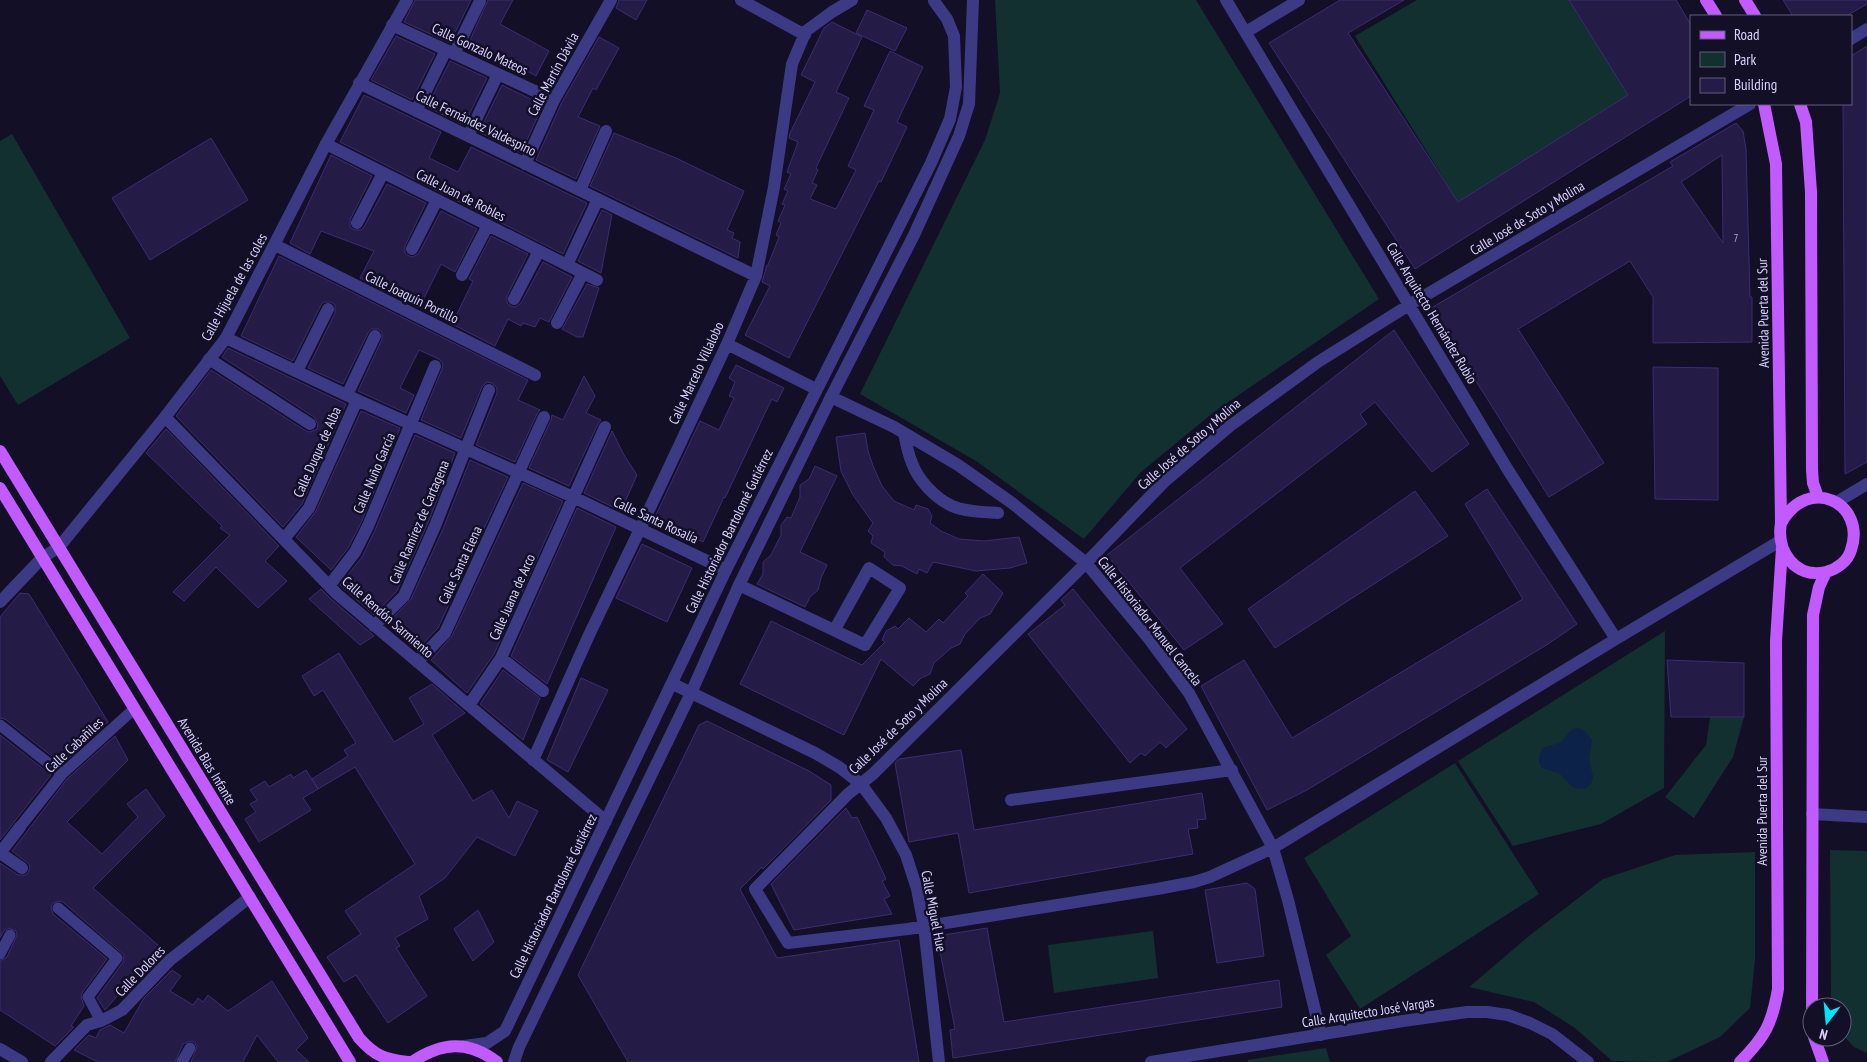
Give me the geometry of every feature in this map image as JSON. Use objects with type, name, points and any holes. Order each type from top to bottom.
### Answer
[{"type":"main road","points":[[1706,0],[1715,15]]},
{"type":"main road","points":[[1745,0],[1753,15]]},
{"type":"main road","name":"Avenida Puerta del Sur","points":[[1740,1062],[1758,1044],[1766,1031],[1774,1009],[1778,989],[1776,641],[1781,523],[1776,164],[1764,105]]},
{"type":"main road","points":[[1800,105],[1806,122],[1811,192],[1812,470],[1813,484],[1818,497]]},
{"type":"main road","name":"Avenida Blas Infante","points":[[0,451],[359,1038],[372,1052],[387,1059],[408,1062]]},
{"type":"main road","points":[[0,488],[350,1062]]},
{"type":"main road","points":[[1781,523],[1787,512],[1796,503],[1808,498],[1818,497],[1837,502],[1848,512],[1854,526],[1855,541],[1850,554],[1844,562],[1826,572],[1810,571],[1795,565],[1781,545]]},
{"type":"main road","points":[[1812,997],[1813,615],[1819,587],[1826,572]]},
{"type":"main road","points":[[412,1062],[427,1052],[445,1046],[464,1046],[484,1053],[497,1062]]},
{"type":"main road","points":[[1818,1047],[1823,1062]]},
{"type":"street","name":"Calle Hijuela de las coles","points":[[0,602],[42,558],[59,547],[166,417],[226,338],[326,144],[407,0]]},
{"type":"street","name":"Calle Martín Dávila","points":[[525,164],[554,100],[611,0]]},
{"type":"street","points":[[741,0],[804,35]]},
{"type":"street","name":"Calle Marcelo Villalobo","points":[[533,760],[756,276],[774,187],[792,64],[804,35],[806,31],[832,12],[852,0]]},
{"type":"street","name":"Calle Historiador Bartolomé Gutiérrez","points":[[464,1046],[486,1044],[505,1031],[726,570],[931,163],[950,119],[956,87],[954,36],[947,19],[933,0]]},
{"type":"street","points":[[514,1062],[519,1047],[691,693],[739,585],[831,397],[914,235],[960,136],[969,104],[972,0]]},
{"type":"street","name":"Calle Arquitecto Hernández Rubio","points":[[1226,0],[1508,470],[1616,639]]},
{"type":"street","points":[[1246,32],[1298,0]]},
{"type":"street","points":[[416,111],[480,1]]},
{"type":"street","name":"Calle Gonzalo Mateos","points":[[392,25],[554,100]]},
{"type":"street","points":[[1852,38],[1867,29]]},
{"type":"street","points":[[468,136],[498,74]]},
{"type":"street","name":"Calle Fernández Valdespino","points":[[359,83],[756,276]]},
{"type":"street","name":"Calle José de Soto y Molina","points":[[924,926],[788,943],[755,889],[848,794],[861,784],[1086,564],[1164,482],[1230,426],[1318,362],[1409,305],[1748,105]]},
{"type":"street","points":[[580,190],[606,131]]},
{"type":"street","name":"Calle Juan de Robles","points":[[326,144],[597,280]]},
{"type":"street","points":[[357,223],[383,173]]},
{"type":"street","points":[[567,265],[598,199]]},
{"type":"street","points":[[412,249],[437,200]]},
{"type":"street","points":[[462,275],[488,226]]},
{"type":"street","name":"Calle Joaquín Portillo","points":[[275,245],[535,375]]},
{"type":"street","points":[[514,299],[539,251]]},
{"type":"street","points":[[557,323],[583,273]]},
{"type":"street","points":[[297,371],[328,309]]},
{"type":"street","name":"Calle Duque de Alba","points":[[284,539],[309,508],[375,336]]},
{"type":"street","name":"Calle Santa Rosalía","points":[[226,338],[352,398],[640,528],[726,570]]},
{"type":"street","points":[[726,344],[816,389]]},
{"type":"street","points":[[209,359],[310,424]]},
{"type":"street","name":"Calle Nuño García","points":[[329,586],[355,552],[368,526],[435,366]]},
{"type":"street","name":"Calle Ramírez de Cartagena","points":[[374,626],[404,596],[489,390]]},
{"type":"street","name":"Calle Historiador Manuel Cancela","points":[[831,397],[904,433],[958,465],[1012,503],[1086,564],[1189,692],[1273,848],[1288,900],[1321,1035]]},
{"type":"street","name":"Calle Rendón Sarmiento","points":[[166,417],[329,586],[606,822]]},
{"type":"street","name":"Calle Santa Elena","points":[[417,662],[445,633],[544,417]]},
{"type":"street","name":"Calle Juana de Arco","points":[[470,705],[501,658],[605,426]]},
{"type":"street","points":[[904,433],[912,464],[923,482],[936,495],[952,506],[975,512],[998,514]]},
{"type":"street","points":[[1837,502],[1867,484]]},
{"type":"street","points":[[924,926],[1158,890],[1194,882],[1227,870],[1273,848],[1616,639],[1781,545]]},
{"type":"street","points":[[739,585],[865,644],[900,588],[869,568],[835,629]]},
{"type":"street","points":[[501,658],[543,691]]},
{"type":"street","name":"Calle Miguel Hue","points":[[672,684],[815,753],[839,767],[861,784],[886,818],[906,855],[916,889],[924,926],[939,1062]]},
{"type":"street","name":"Calle Cabañiles","points":[[22,868],[0,853],[62,774],[134,709]]},
{"type":"street","points":[[0,725],[62,774]]},
{"type":"street","points":[[1011,800],[1232,770]]},
{"type":"street","points":[[1812,814],[1867,817]]},
{"type":"street","name":"Calle Dolores","points":[[51,1062],[87,1025],[101,1021],[122,1010],[170,960],[250,897]]},
{"type":"street","points":[[58,908],[117,958],[88,997],[101,1021]]},
{"type":"street","points":[[0,954],[10,935]]},
{"type":"street","name":"Calle Arquitecto José Vargas","points":[[1151,1062],[1412,1019],[1467,1012],[1508,1015],[1530,1023],[1552,1034],[1583,1060]]},
{"type":"street","points":[[182,1062],[190,1048]]},
{"type":"street","points":[[0,1049],[22,1062]]},
{"type":"green space","points":[[995,0],[1196,0],[1379,299],[1214,412],[1141,472],[1084,539],[976,461],[860,394],[985,140],[1000,93]]},
{"type":"green space","points":[[1417,0],[1569,0],[1628,95],[1458,202],[1355,36]]},
{"type":"green space","points":[[12,134],[130,338],[18,405],[0,376],[0,141]]},
{"type":"green space","points":[[1665,631],[1664,788],[1601,824],[1513,846],[1458,761]]},
{"type":"green space","points":[[1710,717],[1744,717],[1733,757],[1694,818],[1665,797],[1706,745]]},
{"type":"green space","points":[[1455,763],[1539,894],[1360,1009],[1326,955],[1351,936],[1304,858]]},
{"type":"green space","points":[[1830,850],[1867,851],[1867,1053],[1852,1045],[1852,997],[1831,997]]},
{"type":"green space","points":[[1755,852],[1755,960],[1750,1008],[1720,1037],[1667,1062],[1612,1061],[1575,1028],[1534,1002],[1469,987],[1529,936],[1603,879],[1675,855]]},
{"type":"green space","points":[[1153,931],[1158,978],[1054,993],[1048,945]]},
{"type":"green space","points":[[1326,1048],[1330,1062],[1248,1062],[1248,1060]]},
{"type":"water","points":[[1579,728],[1585,731],[1592,740],[1589,759],[1593,777],[1591,784],[1585,789],[1577,789],[1570,785],[1560,774],[1542,768],[1539,763],[1542,748],[1560,743],[1572,729]]},
{"type":"building","points":[[415,0],[471,0],[450,43],[404,22]]},
{"type":"building","points":[[488,0],[513,0],[500,24],[549,51],[536,76],[470,40]]},
{"type":"building","points":[[619,0],[647,0],[636,20],[616,8]]},
{"type":"building","points":[[1340,0],[1404,0],[1348,33],[1458,202],[1628,95],[1569,0],[1676,0],[1690,23],[1690,97],[1415,269],[1269,43]]},
{"type":"building","points":[[1783,0],[1867,0],[1867,4],[1848,15],[1792,15]]},
{"type":"building","points":[[867,10],[907,28],[895,51],[856,33]]},
{"type":"building","points":[[832,22],[862,37],[836,92],[849,98],[816,168],[818,170],[812,183],[817,185],[810,199],[836,209],[856,170],[848,166],[874,110],[864,106],[890,51],[923,67],[897,122],[907,127],[881,182],[879,181],[789,358],[745,335],[770,286],[762,282],[779,237],[776,235],[781,223],[778,221],[785,205],[782,204],[788,191],[784,189],[791,174],[787,172],[798,142],[789,138],[790,133],[815,82],[801,75],[824,28]]},
{"type":"building","points":[[396,36],[435,54],[412,100],[371,80]]},
{"type":"building","points":[[599,37],[619,48],[596,90],[593,88],[578,117],[600,126],[576,179],[536,160],[561,104]]},
{"type":"building","points":[[1867,46],[1867,462],[1845,474],[1843,105],[1852,105],[1852,55]]},
{"type":"building","points":[[450,61],[487,78],[464,125],[427,107]]},
{"type":"building","points":[[502,85],[543,105],[521,153],[479,132]]},
{"type":"building","points":[[364,95],[441,132],[429,158],[458,172],[471,147],[587,203],[563,254],[340,142]]},
{"type":"building","points":[[1736,123],[1743,131],[1746,149],[1752,342],[1653,343],[1653,297],[1630,261],[1518,329],[1604,463],[1549,497],[1464,362],[1458,365],[1426,311],[1673,166],[1670,162]],"holes":[[[1722,155],[1723,243],[1681,182]]]},
{"type":"building","points":[[614,133],[676,158],[744,191],[727,230],[734,233],[732,238],[740,242],[738,258],[590,186]]},
{"type":"building","points":[[211,138],[248,200],[150,260],[112,198]]},
{"type":"building","points":[[331,155],[372,176],[350,220],[350,227],[354,230],[361,230],[364,227],[387,184],[426,203],[405,246],[405,253],[409,256],[413,257],[419,253],[441,211],[477,229],[455,272],[441,264],[419,308],[360,278],[374,251],[321,231],[310,254],[290,243]]},
{"type":"building","points":[[602,210],[612,215],[601,273],[578,261]]},
{"type":"building","points":[[491,236],[528,254],[507,296],[507,303],[511,306],[515,307],[521,303],[543,262],[572,277],[549,322],[540,318],[535,327],[523,323],[521,326],[508,319],[495,346],[452,324],[473,281],[469,279]]},
{"type":"building","points":[[279,256],[528,380],[518,400],[540,410],[515,462],[476,445],[497,393],[497,388],[492,383],[487,382],[482,387],[461,438],[421,420],[442,369],[443,364],[439,359],[419,350],[400,388],[414,395],[406,413],[358,391],[382,339],[382,332],[378,329],[371,329],[368,333],[343,384],[308,368],[335,313],[335,305],[331,302],[324,302],[321,305],[293,361],[241,336]]},
{"type":"building","points":[[587,284],[599,288],[583,337],[577,337],[562,329]]},
{"type":"building","points":[[1394,330],[1469,444],[1432,472],[1375,402],[1360,414],[1367,424],[1180,568],[1223,624],[1184,650],[1107,555]]},
{"type":"building","points":[[228,348],[346,404],[302,504],[283,527],[176,416],[211,370],[306,431],[310,432],[317,429],[318,424],[314,417],[222,357]]},
{"type":"building","points":[[736,365],[784,388],[777,402],[772,399],[703,542],[655,517],[700,421],[719,430],[734,398],[729,396],[735,382],[729,378]]},
{"type":"building","points":[[1653,367],[1718,368],[1718,500],[1655,499]]},
{"type":"building","points":[[584,376],[595,396],[586,413],[601,420],[569,486],[529,468],[552,415],[563,420]]},
{"type":"building","points":[[361,411],[400,428],[361,523],[348,548],[331,570],[296,537],[316,511]]},
{"type":"building","points":[[166,429],[279,546],[265,561],[287,581],[258,608],[216,567],[184,601],[173,592],[230,535],[220,528],[222,526],[146,453]]},
{"type":"building","points":[[612,431],[637,475],[621,511],[584,493]]},
{"type":"building","points":[[865,433],[873,466],[882,486],[894,501],[914,510],[916,505],[928,509],[932,516],[930,523],[941,531],[959,539],[984,541],[1019,537],[1027,563],[1010,568],[976,571],[933,562],[927,573],[919,569],[917,574],[902,566],[893,565],[884,557],[885,552],[871,543],[873,536],[868,531],[873,523],[853,495],[841,471],[836,437]]},
{"type":"building","points":[[415,435],[455,453],[428,523],[397,591],[374,615],[340,585],[362,557]]},
{"type":"building","points":[[470,460],[508,477],[438,628],[417,650],[389,625],[386,625],[411,599],[443,529]]},
{"type":"building","points":[[815,466],[837,476],[800,552],[827,565],[818,590],[810,597],[805,607],[757,584],[763,574],[763,562],[771,555],[781,535],[781,525],[787,517],[791,518],[800,497],[800,485],[809,479]]},
{"type":"building","points":[[523,483],[563,501],[494,654],[467,693],[431,660],[452,636]]},
{"type":"building","points":[[1487,489],[1577,624],[1548,644],[1307,790],[1267,810],[1201,686],[1244,660],[1292,738],[1523,599],[1465,504]]},
{"type":"building","points":[[1415,491],[1448,536],[1275,648],[1248,609]]},
{"type":"building","points":[[577,508],[616,527],[547,684],[511,656]]},
{"type":"building","points":[[642,544],[692,568],[667,622],[616,598]]},
{"type":"building","points":[[983,574],[1003,593],[990,614],[980,618],[965,634],[960,644],[951,648],[934,663],[930,674],[921,678],[913,686],[881,659],[844,735],[740,684],[771,621],[862,665],[885,642],[882,640],[886,631],[895,626],[898,629],[909,618],[926,632],[939,619],[943,623],[968,596],[965,593]]},
{"type":"building","points":[[321,589],[374,636],[360,645],[309,599]]},
{"type":"building","points":[[1073,589],[1187,729],[1166,748],[1160,742],[1145,756],[1141,753],[1130,763],[1028,634],[1065,605],[1061,600]]},
{"type":"building","points":[[20,593],[29,594],[108,722],[62,764],[5,719],[0,718],[0,617]]},
{"type":"building","points":[[339,653],[394,742],[424,724],[409,698],[432,684],[465,713],[432,735],[473,801],[492,790],[509,818],[517,801],[538,811],[515,856],[477,837],[445,878],[419,896],[428,919],[395,938],[400,946],[396,948],[427,996],[388,1023],[356,975],[344,982],[327,957],[361,934],[345,911],[415,864],[355,767],[318,789],[312,779],[348,756],[344,750],[356,743],[323,690],[314,696],[302,676]]},
{"type":"building","points":[[1667,660],[1744,663],[1744,717],[1671,717]]},
{"type":"building","points":[[503,670],[540,698],[523,740],[480,704]]},
{"type":"building","points":[[581,678],[608,690],[568,772],[547,760]]},
{"type":"building","points":[[707,721],[809,771],[831,785],[831,800],[763,869],[762,867],[740,889],[777,958],[899,940],[919,1062],[628,1062],[578,975],[699,725]]},
{"type":"building","points":[[0,735],[51,775],[0,840]]},
{"type":"building","points":[[115,736],[128,760],[67,822],[102,854],[138,817],[127,804],[146,789],[165,816],[93,888],[160,947],[105,1010],[97,998],[123,962],[124,955],[63,902],[53,903],[51,907],[53,914],[107,959],[82,993],[81,997],[84,1006],[71,1026],[74,1027],[55,1046],[0,1010],[0,961],[7,957],[17,935],[16,931],[9,928],[4,931],[0,938],[0,863],[18,875],[28,873],[29,864],[12,851],[67,779]]},
{"type":"building","points":[[961,750],[974,830],[1202,793],[1206,819],[1197,820],[1198,828],[1188,829],[1193,854],[969,893],[958,833],[909,842],[895,763],[899,759]]},
{"type":"building","points":[[306,770],[318,789],[303,798],[311,810],[259,842],[245,819],[256,812],[250,804],[257,800],[250,790],[265,781],[269,787],[291,774],[293,778]]},
{"type":"building","points":[[846,808],[852,818],[857,817],[886,879],[882,881],[890,896],[884,899],[892,914],[794,930],[771,884]]},
{"type":"building","points":[[1247,883],[1255,889],[1264,956],[1217,963],[1205,890]]},
{"type":"building","points":[[478,910],[494,942],[473,961],[454,929]]},
{"type":"building","points":[[987,928],[1004,1022],[1279,980],[1282,1007],[953,1058],[950,1030],[955,1029],[937,936]]},
{"type":"building","points":[[172,970],[181,976],[170,991],[193,1005],[198,998],[203,1002],[208,995],[228,1011],[272,981],[308,1038],[296,1050],[309,1062],[278,1062],[257,1035],[243,1062],[191,1062],[197,1047],[194,1042],[190,1041],[183,1044],[175,1062],[98,1062],[74,1050],[89,1035],[96,1038],[100,1030],[110,1025],[124,1033],[144,998]]}]
